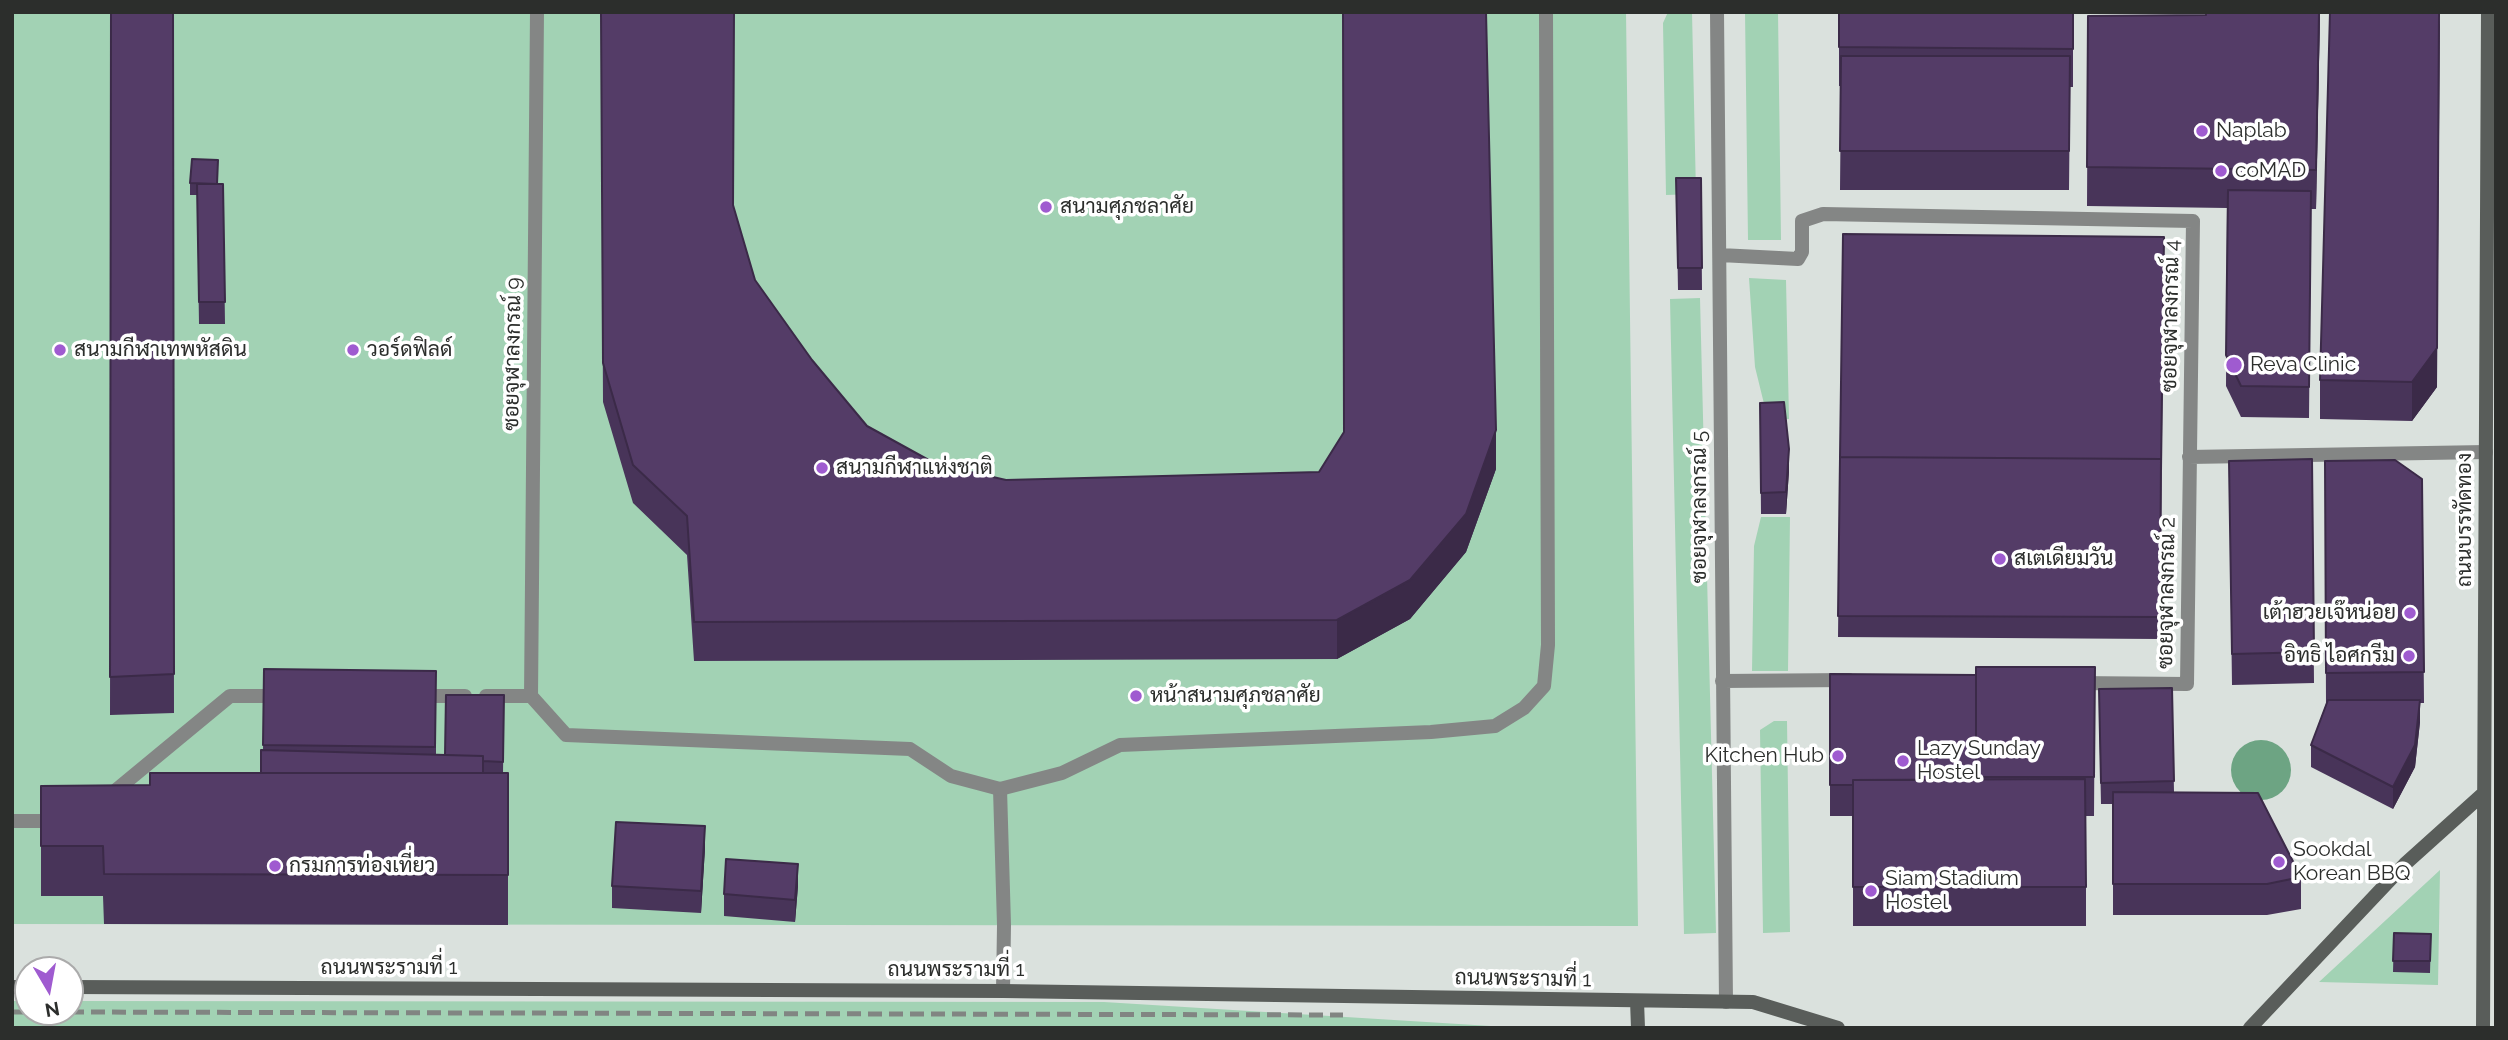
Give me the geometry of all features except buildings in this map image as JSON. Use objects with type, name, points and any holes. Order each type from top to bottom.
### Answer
[{"type":"main road","name":"ถนนบรรทัดทอง","points":[[2483,1028],[2484,793],[2491,567],[2486,452],[2488,12]]},
{"type":"main road","points":[[2249,1028],[2405,864],[2484,793],[2496,805]]},
{"type":"main road","name":"ถนนพระรามที่ 1","points":[[84,988],[1003,991],[1753,1002],[1838,1028]]},
{"type":"main road","points":[[1637,1001],[1638,1028]]},
{"type":"street","name":"ซอยจุฬาลงกรณ์ 9","points":[[531,696],[537,12]]},
{"type":"street","points":[[408,696],[531,696],[566,734],[910,749],[951,776],[1000,789],[1062,773],[1120,745],[1431,732],[1495,726],[1524,708],[1544,686],[1548,645],[1546,12]]},
{"type":"street","name":"ซอยจุฬาลงกรณ์ 5","points":[[1717,12],[1726,1002]]},
{"type":"street","name":"ซอยจุฬาลงกรณ์ 4","points":[[1720,255],[1798,259],[1802,252],[1802,221],[1823,214],[2193,221],[2189,457]]},
{"type":"street","points":[[2189,457],[2486,452]]},
{"type":"street","name":"ซอยจุฬาลงกรณ์ 2","points":[[2065,683],[2187,684],[2189,457]]},
{"type":"street","points":[[1722,681],[1863,680]]},
{"type":"street","points":[[98,805],[230,696],[298,696]]},
{"type":"street","points":[[1000,789],[1003,991]]},
{"type":"street","points":[[12,821],[78,821]]},
{"type":"shaded area","name":"สนามกีฬาแห่งชาติ","points":[[12,12],[1626,12],[1638,926],[12,924]]},
{"type":"shaded area","points":[[1668,12],[1692,12],[1696,194],[1666,195],[1663,23]]},
{"type":"shaded area","points":[[1745,12],[1778,12],[1781,240],[1748,240]]},
{"type":"shaded area","points":[[1749,278],[1786,280],[1789,419],[1768,420],[1755,367]]},
{"type":"shaded area","points":[[1700,298],[1716,933],[1684,934],[1670,299]]},
{"type":"shaded area","points":[[1761,517],[1790,517],[1788,671],[1752,671],[1754,546]]},
{"type":"shaded area","points":[[1774,721],[1787,721],[1790,932],[1763,933],[1760,730]]},
{"type":"shaded area","points":[[2255,740],[2267,740],[2286,753],[2291,770],[2289,782],[2278,795],[2267,800],[2255,800],[2236,787],[2231,776],[2231,764],[2244,745]]},
{"type":"shaded area","points":[[2440,870],[2438,985],[2319,982]]},
{"type":"shaded area","points":[[12,1001],[14,1026],[84,1026],[84,1001],[1104,1002],[1523,1028],[12,1028]]},
{"type":"railway","points":[[84,1012],[1343,1015]]},
{"type":"place","name":"Naplab","points":[[2202,131]]},
{"type":"place","name":"coMAD","points":[[2221,171]]},
{"type":"place","name":"สนามศุภชลาศัย","points":[[1046,207]]},
{"type":"place","name":"สนามกีฬาเทพหัสดิน","points":[[60,350]]},
{"type":"place","name":"วอร์ดฟิลด์","points":[[353,350]]},
{"type":"place","name":"Reva Clinic","points":[[2234,365]]},
{"type":"place","name":"สนามกีฬาแห่งชาติ","points":[[822,468]]},
{"type":"place","name":"สเตเดียมวัน","points":[[2000,559]]},
{"type":"place","name":"เต้าฮวยเจ๊หน่อย","points":[[2410,613]]},
{"type":"place","name":"อิทธิ ไอศกรีม","points":[[2409,656]]},
{"type":"place","name":"หน้าสนามศุภชลาศัย","points":[[1136,696]]},
{"type":"place","name":"Kitchen Hub","points":[[1838,756]]},
{"type":"place","name":"Lazy Sunday Hostel","points":[[1903,761]]},
{"type":"place","name":"Sookdal Korean BBQ","points":[[2279,862]]},
{"type":"place","name":"กรมการท่องเที่ยว","points":[[275,866]]},
{"type":"place","name":"Siam Stadium Hostel","points":[[1871,891]]}]
